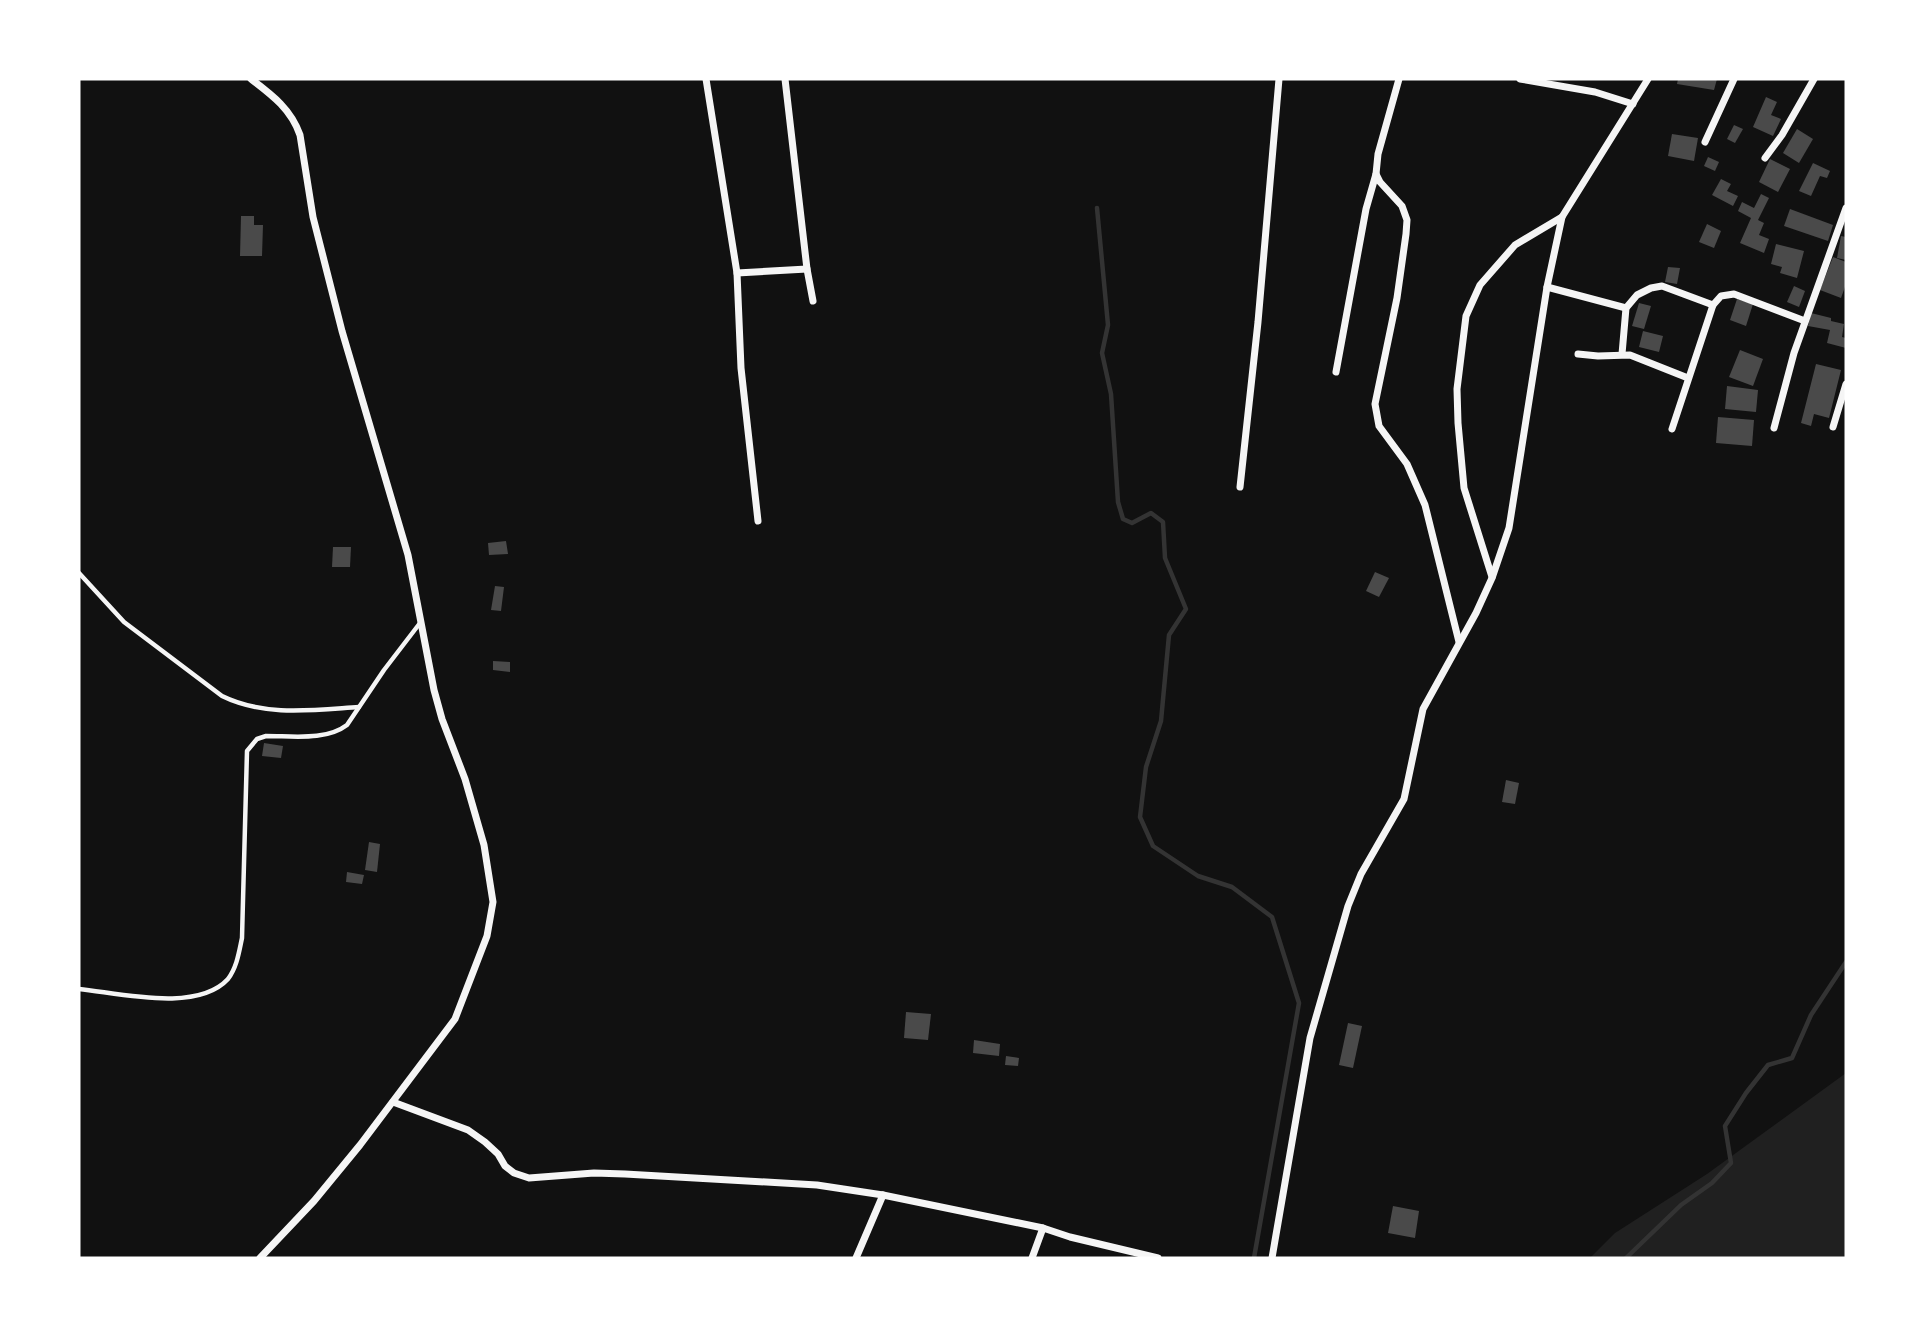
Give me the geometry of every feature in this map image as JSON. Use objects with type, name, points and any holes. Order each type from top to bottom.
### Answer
[{"type":"street","points":[[251,79],[284,106],[296,123],[300,135],[313,216],[342,331],[408,555],[442,719],[465,779],[484,845],[493,902],[487,936],[455,1019],[314,1200],[260,1258]]},
{"type":"street","points":[[706,79],[737,273],[741,368],[758,521]]},
{"type":"street","points":[[785,79],[813,300]]},
{"type":"street","points":[[1240,487],[1258,322],[1279,79]]},
{"type":"street","points":[[1336,372],[1366,209],[1398,79]]},
{"type":"street","points":[[1520,79],[1595,92],[1633,104]]},
{"type":"street","points":[[1272,1258],[1310,1038],[1348,906],[1361,874],[1404,799],[1423,709],[1492,578],[1509,528],[1547,287],[1562,217],[1648,79]]},
{"type":"street","points":[[1705,142],[1734,79]]},
{"type":"street","points":[[1765,158],[1782,135],[1814,79]]},
{"type":"street","points":[[1376,174],[1402,206],[1406,220],[1397,298],[1377,391],[1377,417],[1379,426],[1407,464],[1421,493],[1459,643]]},
{"type":"street","points":[[1774,428],[1794,353],[1846,208]]},
{"type":"street","points":[[1492,578],[1463,475],[1457,389],[1466,316],[1480,285],[1515,244],[1562,217]]},
{"type":"street","points":[[737,273],[807,269]]},
{"type":"street","points":[[1622,354],[1626,308],[1637,295],[1662,286],[1713,305]]},
{"type":"street","points":[[1547,287],[1626,308]]},
{"type":"street","points":[[1672,429],[1713,305],[1721,296],[1734,294],[1805,321]]},
{"type":"street","points":[[1578,354],[1630,355],[1688,377]]},
{"type":"street","points":[[1833,427],[1846,384]]},
{"type":"street","points":[[393,1102],[468,1130],[498,1154],[505,1166],[514,1173],[529,1178],[625,1174],[817,1185],[883,1195],[1043,1228],[1158,1258]]},
{"type":"street","points":[[856,1258],[883,1195]]},
{"type":"street","points":[[1032,1258],[1043,1228]]},
{"type":"lane","points":[[79,573],[124,622],[222,696],[234,702],[263,710],[359,707]]},
{"type":"lane","points":[[79,989],[176,999],[198,996],[227,979],[236,964],[242,937],[247,751],[257,739],[267,736],[327,735],[339,731],[347,725],[420,623]]},
{"type":"shaded area","points":[[1846,1073],[1846,1258],[1590,1258],[1615,1233],[1707,1174]]},
{"type":"building","points":[[1678,79],[1717,79],[1714,90],[1677,84]]},
{"type":"building","points":[[1766,97],[1777,102],[1771,115],[1781,119],[1773,136],[1753,127]]},
{"type":"building","points":[[1734,125],[1743,129],[1735,143],[1727,139]]},
{"type":"building","points":[[1797,129],[1813,139],[1799,163],[1783,153]]},
{"type":"building","points":[[1672,134],[1698,138],[1694,161],[1668,156]]},
{"type":"building","points":[[1708,157],[1719,162],[1715,171],[1704,166]]},
{"type":"building","points":[[1770,159],[1790,169],[1778,192],[1759,182]]},
{"type":"building","points":[[1813,163],[1830,171],[1827,178],[1820,176],[1811,196],[1799,191]]},
{"type":"building","points":[[1721,179],[1731,184],[1727,191],[1738,196],[1733,206],[1712,195]]},
{"type":"building","points":[[1761,194],[1769,198],[1758,220],[1764,223],[1759,235],[1769,239],[1764,253],[1740,243],[1751,218],[1738,211],[1742,202],[1754,208]]},
{"type":"building","points":[[1790,209],[1833,225],[1828,241],[1784,226]]},
{"type":"building","points":[[241,216],[254,216],[254,225],[263,225],[262,256],[240,256]]},
{"type":"building","points":[[1707,224],[1721,231],[1714,248],[1699,242]]},
{"type":"building","points":[[1841,236],[1846,237],[1846,260],[1837,258]]},
{"type":"building","points":[[1776,244],[1804,251],[1797,278],[1780,273],[1782,267],[1771,264]]},
{"type":"building","points":[[1833,257],[1846,262],[1846,284],[1841,298],[1820,290]]},
{"type":"building","points":[[1668,267],[1680,268],[1677,284],[1665,282]]},
{"type":"building","points":[[1794,286],[1805,291],[1799,307],[1787,302]]},
{"type":"building","points":[[1737,299],[1753,304],[1746,326],[1730,320]]},
{"type":"building","points":[[1639,303],[1651,306],[1644,329],[1632,326]]},
{"type":"building","points":[[1811,313],[1844,324],[1842,337],[1846,338],[1846,348],[1827,343],[1830,330],[1808,326]]},
{"type":"building","points":[[1643,331],[1663,336],[1659,352],[1639,347]]},
{"type":"building","points":[[1740,350],[1763,359],[1753,386],[1729,377]]},
{"type":"building","points":[[1816,364],[1841,370],[1829,418],[1814,414],[1811,426],[1801,423]]},
{"type":"building","points":[[1727,386],[1758,390],[1756,412],[1725,409]]},
{"type":"building","points":[[1718,417],[1754,420],[1752,446],[1716,443]]},
{"type":"building","points":[[506,541],[508,554],[489,555],[488,543]]},
{"type":"building","points":[[333,547],[351,547],[350,567],[332,567]]},
{"type":"building","points":[[1375,572],[1389,578],[1379,597],[1366,591]]},
{"type":"building","points":[[495,586],[504,587],[501,611],[491,610]]},
{"type":"building","points":[[493,661],[510,662],[510,672],[493,670]]},
{"type":"building","points":[[264,743],[283,746],[281,758],[262,756]]},
{"type":"building","points":[[1506,780],[1519,783],[1515,804],[1502,802]]},
{"type":"building","points":[[369,842],[380,844],[377,872],[365,870]]},
{"type":"building","points":[[347,872],[364,875],[362,884],[346,882]]},
{"type":"building","points":[[906,1012],[931,1014],[928,1040],[904,1038]]},
{"type":"building","points":[[1348,1023],[1362,1026],[1353,1068],[1339,1065]]},
{"type":"building","points":[[974,1040],[1000,1044],[999,1056],[973,1053]]},
{"type":"building","points":[[1006,1056],[1019,1058],[1018,1066],[1005,1065]]},
{"type":"building","points":[[1393,1206],[1419,1211],[1415,1238],[1388,1233]]},
{"type":"waterway","points":[[1097,208],[1108,325],[1102,353],[1111,394],[1118,502],[1123,519],[1132,523],[1151,513],[1163,522],[1165,558],[1186,609],[1169,635],[1161,721],[1146,767],[1140,817],[1153,846],[1198,876],[1232,887],[1272,917],[1299,1003],[1254,1258]]},
{"type":"waterway","points":[[1626,1258],[1681,1205],[1712,1183],[1731,1163],[1725,1126],[1768,1065],[1792,1058],[1811,1015],[1846,962]]}]
